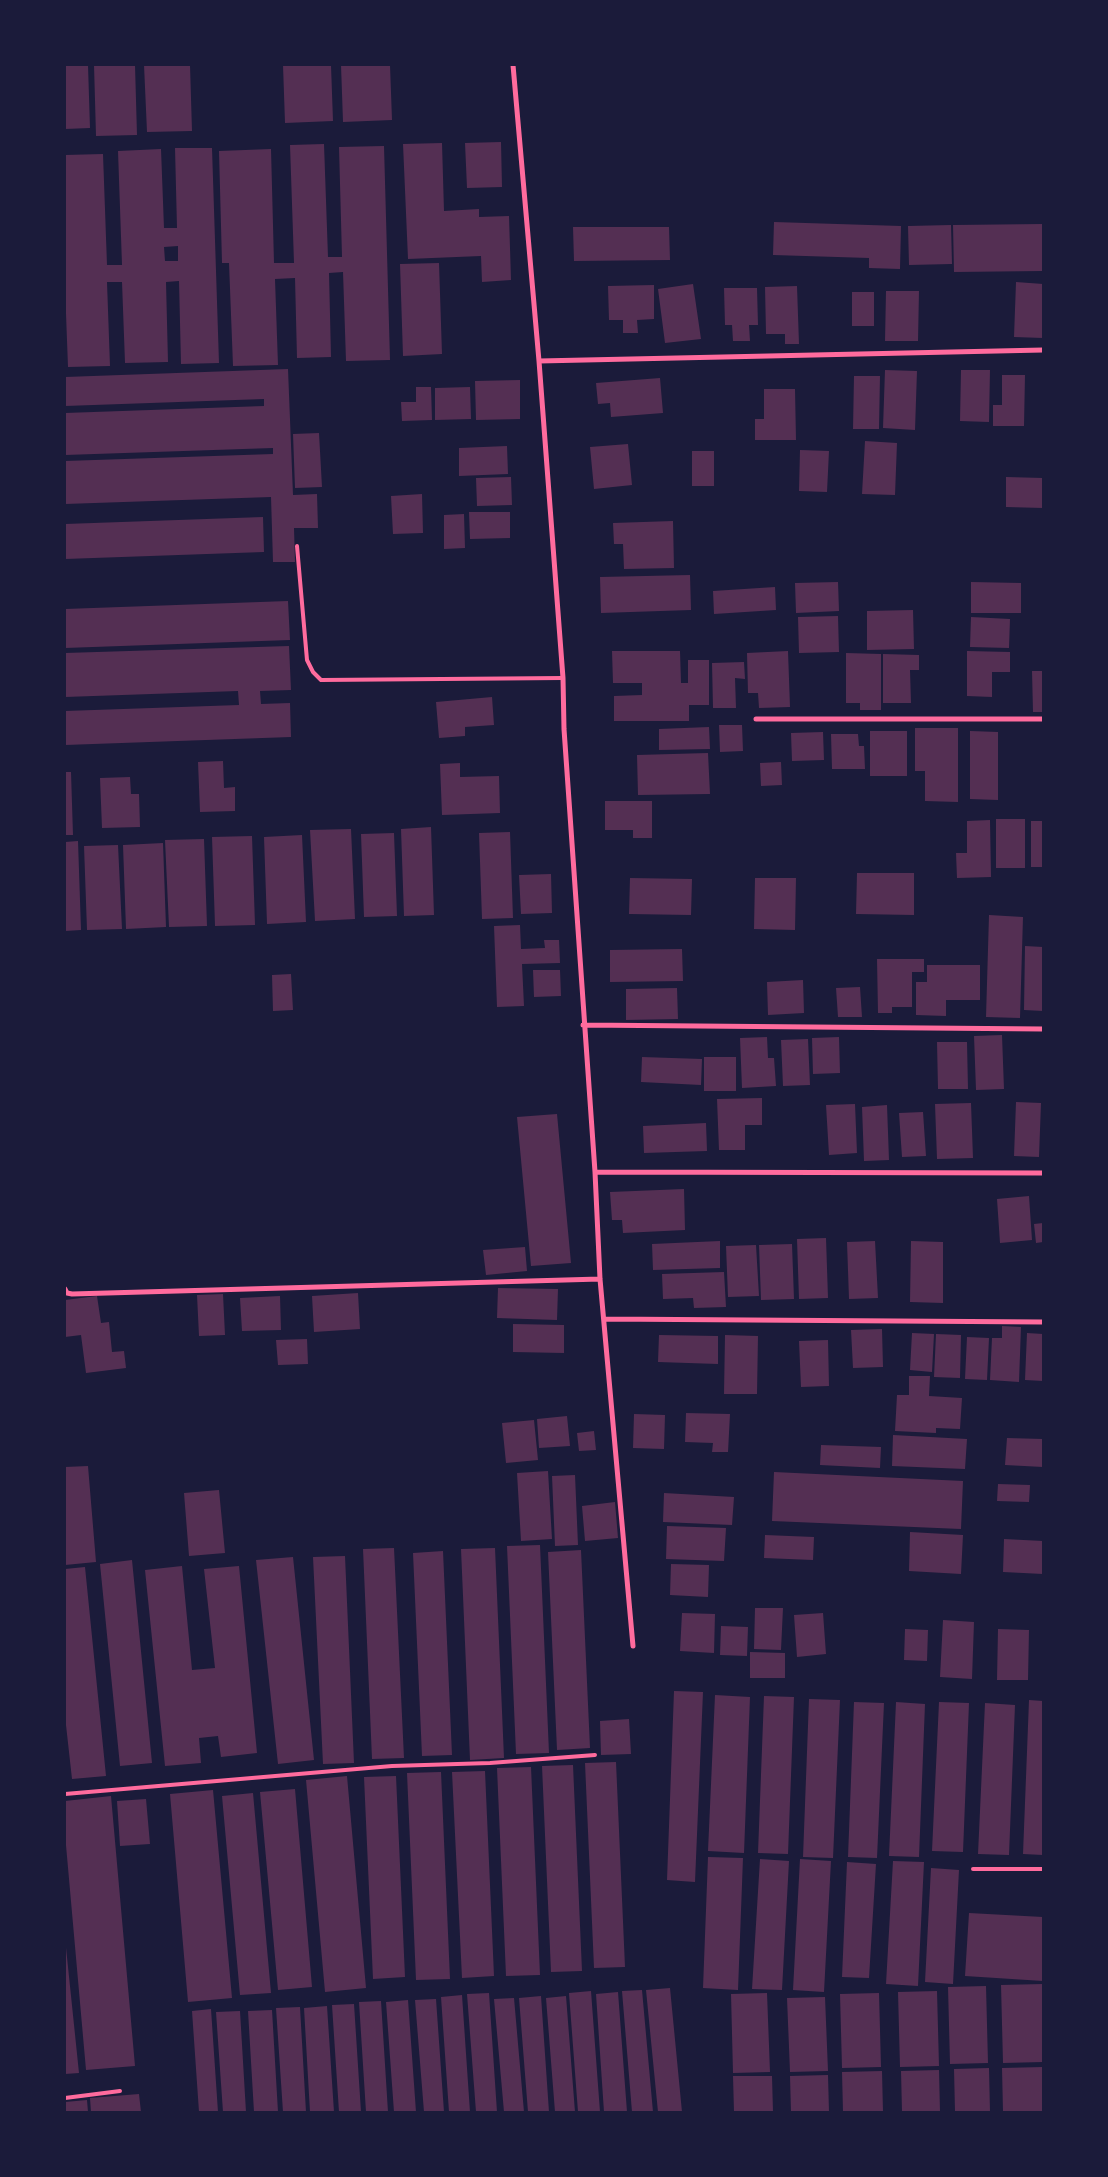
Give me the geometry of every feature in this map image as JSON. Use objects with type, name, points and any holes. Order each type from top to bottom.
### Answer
[{"type":"street","points":[[513,65],[539,361],[563,678],[564,729],[583,1025],[595,1172],[600,1280],[633,1646]]},
{"type":"street","points":[[539,361],[1043,350]]},
{"type":"street","points":[[756,719],[1043,719]]},
{"type":"street","points":[[583,1025],[1043,1029]]},
{"type":"street","points":[[595,1172],[1043,1173]]},
{"type":"street","points":[[65,1289],[67,1293],[72,1294],[600,1280]]},
{"type":"street","points":[[604,1319],[1043,1322]]},
{"type":"lane","points":[[298,546],[307,660],[313,672],[321,680],[563,678]]},
{"type":"lane","points":[[65,1794],[392,1766],[490,1763],[595,1755]]},
{"type":"lane","points":[[974,1869],[1043,1869]]},
{"type":"lane","points":[[65,2098],[120,2091]]},
{"type":"building","points":[[65,65],[88,65],[90,128],[65,129]]},
{"type":"building","points":[[94,65],[135,65],[137,135],[96,136]]},
{"type":"building","points":[[144,65],[190,65],[192,131],[147,132]]},
{"type":"building","points":[[283,65],[331,65],[333,121],[285,123]]},
{"type":"building","points":[[341,65],[390,65],[392,120],[343,122]]},
{"type":"building","points":[[501,142],[502,187],[467,188],[465,143]]},
{"type":"building","points":[[442,143],[444,211],[479,209],[479,217],[509,216],[511,280],[482,282],[481,256],[408,259],[403,144]]},
{"type":"building","points":[[324,144],[328,257],[342,257],[339,147],[384,146],[390,360],[346,361],[343,272],[329,273],[331,357],[297,358],[295,278],[275,279],[278,365],[233,366],[229,263],[222,263],[219,151],[271,149],[274,263],[294,263],[290,145]]},
{"type":"building","points":[[175,148],[212,148],[219,363],[181,364],[179,281],[166,282],[168,362],[125,363],[122,282],[107,282],[110,366],[68,367],[65,287],[65,155],[103,154],[107,265],[122,265],[118,151],[161,149],[164,228],[177,228]],"holes":[[[178,246],[178,261],[165,261],[164,247]]]},
{"type":"building","points":[[774,222],[901,226],[900,269],[869,268],[869,258],[773,255]]},
{"type":"building","points":[[1043,224],[1043,271],[954,272],[953,225]]},
{"type":"building","points":[[951,225],[952,264],[909,265],[908,226]]},
{"type":"building","points":[[573,227],[669,227],[670,260],[574,261]]},
{"type":"building","points":[[439,263],[442,354],[403,356],[400,264]]},
{"type":"building","points":[[1016,282],[1043,284],[1043,338],[1014,337]]},
{"type":"building","points":[[693,284],[701,339],[665,343],[658,289]]},
{"type":"building","points":[[654,285],[654,319],[637,320],[638,333],[623,333],[623,320],[609,320],[608,286]]},
{"type":"building","points":[[797,286],[799,344],[785,344],[785,334],[766,334],[765,287]]},
{"type":"building","points":[[724,288],[757,288],[758,325],[749,325],[750,341],[733,341],[732,325],[725,325]]},
{"type":"building","points":[[886,291],[919,291],[918,341],[885,341]]},
{"type":"building","points":[[852,292],[874,292],[874,326],[852,326]]},
{"type":"building","points":[[288,369],[293,495],[317,494],[318,528],[294,528],[295,562],[273,562],[271,497],[65,504],[65,461],[273,454],[273,448],[65,455],[65,413],[264,406],[264,399],[65,406],[65,377]]},
{"type":"building","points":[[885,370],[917,371],[915,430],[883,428]]},
{"type":"building","points":[[961,370],[990,370],[989,422],[960,421]]},
{"type":"building","points":[[1002,375],[1025,375],[1024,426],[993,426],[993,405],[1002,405]]},
{"type":"building","points":[[854,376],[880,376],[879,429],[853,429]]},
{"type":"building","points":[[660,378],[663,413],[611,417],[610,403],[598,404],[596,383]]},
{"type":"building","points":[[520,380],[520,419],[476,420],[475,381]]},
{"type":"building","points":[[416,387],[431,387],[432,420],[402,421],[401,402],[416,402]]},
{"type":"building","points":[[470,387],[471,419],[435,420],[435,388]]},
{"type":"building","points":[[764,389],[795,389],[796,440],[755,440],[755,419],[764,419]]},
{"type":"building","points":[[319,433],[322,487],[295,488],[293,434]]},
{"type":"building","points":[[865,441],[897,443],[895,495],[862,494]]},
{"type":"building","points":[[628,444],[632,485],[594,489],[590,447]]},
{"type":"building","points":[[507,446],[508,474],[459,476],[459,448]]},
{"type":"building","points":[[800,450],[829,451],[827,492],[799,491]]},
{"type":"building","points":[[692,451],[714,451],[714,486],[692,486]]},
{"type":"building","points":[[511,477],[512,505],[477,506],[476,478]]},
{"type":"building","points":[[1006,477],[1043,478],[1043,508],[1006,507]]},
{"type":"building","points":[[422,494],[423,533],[393,534],[391,496]]},
{"type":"building","points":[[469,512],[510,512],[510,538],[470,539]]},
{"type":"building","points":[[464,514],[465,548],[444,549],[444,515]]},
{"type":"building","points":[[263,517],[264,552],[65,559],[65,524]]},
{"type":"building","points":[[673,521],[674,568],[624,569],[623,544],[614,544],[613,523]]},
{"type":"building","points":[[690,575],[691,610],[601,613],[600,577]]},
{"type":"building","points":[[838,582],[839,611],[796,613],[795,583]]},
{"type":"building","points":[[971,582],[1021,583],[1021,613],[971,613]]},
{"type":"building","points":[[775,587],[776,610],[714,614],[713,591]]},
{"type":"building","points":[[288,601],[290,640],[65,648],[65,609]]},
{"type":"building","points":[[913,610],[914,649],[867,650],[867,611]]},
{"type":"building","points":[[838,616],[839,652],[799,653],[798,617]]},
{"type":"building","points":[[971,617],[1010,619],[1009,648],[970,647]]},
{"type":"building","points":[[289,646],[291,690],[260,691],[261,704],[290,703],[291,737],[65,745],[65,711],[239,705],[238,691],[65,697],[65,653]]},
{"type":"building","points":[[612,651],[680,651],[681,683],[688,683],[688,660],[709,660],[709,705],[689,705],[689,721],[614,721],[614,696],[642,695],[642,683],[613,683]]},
{"type":"building","points":[[788,651],[790,707],[759,708],[758,693],[748,693],[747,653]]},
{"type":"building","points":[[967,651],[1010,652],[1010,672],[992,672],[992,697],[967,696]]},
{"type":"building","points":[[846,653],[881,654],[881,710],[860,710],[860,703],[846,703]]},
{"type":"building","points":[[883,654],[919,655],[919,670],[910,670],[911,703],[883,703]]},
{"type":"building","points":[[744,662],[745,679],[735,678],[736,708],[713,708],[712,663]]},
{"type":"building","points":[[1032,671],[1043,671],[1043,712],[1033,712]]},
{"type":"building","points":[[492,697],[494,725],[465,727],[465,736],[439,738],[436,702]]},
{"type":"building","points":[[719,725],[742,725],[743,751],[720,752]]},
{"type":"building","points":[[709,727],[710,749],[659,750],[659,729]]},
{"type":"building","points":[[915,728],[958,728],[958,802],[925,801],[925,771],[915,771]]},
{"type":"building","points":[[870,731],[907,731],[907,776],[870,776]]},
{"type":"building","points":[[970,731],[998,732],[998,800],[970,799]]},
{"type":"building","points":[[823,732],[824,760],[792,761],[791,733]]},
{"type":"building","points":[[831,734],[858,734],[859,746],[864,746],[865,769],[832,769]]},
{"type":"building","points":[[708,753],[710,794],[638,795],[637,755]]},
{"type":"building","points":[[223,761],[224,788],[235,787],[235,811],[200,812],[198,762]]},
{"type":"building","points":[[781,762],[782,785],[761,786],[760,763]]},
{"type":"building","points":[[460,763],[460,777],[499,776],[500,813],[442,815],[440,764]]},
{"type":"building","points":[[65,772],[71,772],[73,835],[65,835]]},
{"type":"building","points":[[130,777],[131,794],[139,794],[140,827],[102,828],[100,778]]},
{"type":"building","points":[[605,801],[652,801],[652,838],[633,838],[633,830],[605,830]]},
{"type":"building","points":[[996,819],[1025,819],[1025,868],[996,868]]},
{"type":"building","points":[[990,820],[991,877],[957,878],[956,853],[967,853],[967,821]]},
{"type":"building","points":[[1031,821],[1043,821],[1043,867],[1031,867]]},
{"type":"building","points":[[431,827],[434,915],[404,916],[401,829]]},
{"type":"building","points":[[351,829],[355,919],[315,921],[310,830]]},
{"type":"building","points":[[510,832],[513,918],[482,919],[479,833]]},
{"type":"building","points":[[394,833],[397,916],[364,917],[361,834]]},
{"type":"building","points":[[302,835],[306,922],[267,924],[264,837]]},
{"type":"building","points":[[252,836],[255,925],[215,926],[212,837]]},
{"type":"building","points":[[204,839],[207,926],[169,927],[165,840]]},
{"type":"building","points":[[78,841],[81,930],[65,931],[65,842]]},
{"type":"building","points":[[163,843],[166,927],[126,929],[123,845]]},
{"type":"building","points":[[118,845],[122,929],[87,930],[84,846]]},
{"type":"building","points":[[857,873],[914,873],[914,915],[856,914]]},
{"type":"building","points":[[551,874],[552,913],[521,914],[519,875]]},
{"type":"building","points":[[630,878],[692,879],[691,915],[629,914]]},
{"type":"building","points":[[755,878],[796,878],[795,930],[754,929]]},
{"type":"building","points":[[989,915],[1023,917],[1020,1018],[986,1017]]},
{"type":"building","points":[[520,925],[521,949],[545,948],[544,940],[559,940],[560,963],[522,964],[524,1006],[497,1007],[494,926]]},
{"type":"building","points":[[1025,946],[1043,947],[1043,1011],[1024,1010]]},
{"type":"building","points":[[682,949],[683,981],[610,982],[610,950]]},
{"type":"building","points":[[877,959],[924,959],[924,972],[912,972],[912,1007],[892,1007],[892,1013],[878,1013]]},
{"type":"building","points":[[927,965],[980,965],[980,1000],[946,1000],[946,1016],[916,1015],[916,982],[927,982]]},
{"type":"building","points":[[533,970],[560,970],[561,996],[534,997]]},
{"type":"building","points":[[291,974],[293,1010],[273,1011],[272,975]]},
{"type":"building","points":[[803,980],[804,1013],[768,1015],[767,982]]},
{"type":"building","points":[[860,987],[862,1017],[838,1017],[836,988]]},
{"type":"building","points":[[677,988],[678,1019],[626,1020],[626,989]]},
{"type":"building","points":[[1002,1035],[1004,1089],[976,1090],[974,1036]]},
{"type":"building","points":[[767,1037],[768,1058],[774,1058],[776,1086],[742,1088],[740,1038]]},
{"type":"building","points":[[839,1037],[840,1073],[813,1074],[812,1038]]},
{"type":"building","points":[[808,1039],[810,1085],[783,1086],[781,1040]]},
{"type":"building","points":[[937,1042],[967,1042],[968,1089],[938,1089]]},
{"type":"building","points":[[642,1057],[702,1059],[701,1085],[641,1082]]},
{"type":"building","points":[[704,1057],[736,1057],[736,1091],[704,1091]]},
{"type":"building","points":[[762,1098],[762,1125],[745,1125],[745,1150],[719,1150],[717,1099]]},
{"type":"building","points":[[1016,1102],[1041,1103],[1039,1157],[1014,1156]]},
{"type":"building","points":[[971,1103],[973,1158],[937,1159],[935,1104]]},
{"type":"building","points":[[855,1104],[857,1153],[829,1155],[826,1105]]},
{"type":"building","points":[[887,1105],[889,1160],[864,1161],[862,1107]]},
{"type":"building","points":[[923,1112],[926,1156],[902,1157],[899,1113]]},
{"type":"building","points":[[557,1114],[571,1263],[531,1266],[517,1117]]},
{"type":"building","points":[[706,1123],[707,1151],[644,1153],[643,1126]]},
{"type":"building","points":[[684,1189],[685,1230],[623,1233],[622,1220],[612,1220],[610,1192]]},
{"type":"building","points":[[1029,1196],[1032,1240],[1000,1243],[997,1199]]},
{"type":"building","points":[[1043,1223],[1043,1242],[1036,1243],[1034,1224]]},
{"type":"building","points":[[826,1238],[828,1298],[799,1299],[797,1239]]},
{"type":"building","points":[[720,1241],[720,1268],[653,1270],[652,1244]]},
{"type":"building","points":[[875,1241],[878,1298],[849,1299],[847,1242]]},
{"type":"building","points":[[911,1241],[943,1242],[943,1303],[910,1302]]},
{"type":"building","points":[[792,1244],[794,1299],[761,1300],[759,1245]]},
{"type":"building","points":[[756,1245],[759,1296],[728,1297],[726,1246]]},
{"type":"building","points":[[525,1247],[527,1271],[486,1275],[483,1250]]},
{"type":"building","points":[[724,1272],[726,1307],[694,1308],[693,1298],[663,1299],[662,1274]]},
{"type":"building","points":[[498,1288],[558,1289],[557,1320],[497,1318]]},
{"type":"building","points":[[358,1293],[360,1329],[314,1332],[312,1296]]},
{"type":"building","points":[[223,1294],[225,1335],[199,1336],[197,1295]]},
{"type":"building","points":[[97,1296],[101,1323],[109,1322],[112,1352],[124,1351],[126,1368],[86,1373],[81,1335],[65,1337],[65,1300]]},
{"type":"building","points":[[280,1296],[281,1330],[242,1331],[240,1298]]},
{"type":"building","points":[[513,1324],[564,1325],[564,1353],[513,1352]]},
{"type":"building","points":[[1002,1326],[1021,1327],[1019,1382],[990,1380],[992,1338],[1002,1338]]},
{"type":"building","points":[[882,1329],[883,1367],[853,1368],[851,1330]]},
{"type":"building","points":[[912,1333],[934,1334],[932,1372],[910,1370]]},
{"type":"building","points":[[1027,1333],[1043,1334],[1043,1381],[1025,1380]]},
{"type":"building","points":[[936,1334],[961,1335],[960,1378],[934,1377]]},
{"type":"building","points":[[659,1335],[718,1336],[718,1364],[658,1362]]},
{"type":"building","points":[[725,1335],[758,1336],[757,1394],[724,1394]]},
{"type":"building","points":[[967,1337],[989,1338],[987,1380],[965,1379]]},
{"type":"building","points":[[307,1339],[308,1364],[278,1365],[276,1340]]},
{"type":"building","points":[[828,1340],[829,1386],[801,1387],[799,1341]]},
{"type":"building","points":[[909,1376],[930,1376],[929,1396],[962,1398],[960,1429],[936,1428],[936,1433],[895,1431],[897,1395],[909,1395]]},
{"type":"building","points":[[686,1413],[730,1414],[728,1452],[712,1452],[713,1443],[685,1442]]},
{"type":"building","points":[[634,1414],[665,1415],[664,1449],[633,1448]]},
{"type":"building","points":[[567,1416],[570,1446],[539,1448],[537,1419]]},
{"type":"building","points":[[534,1420],[538,1460],[506,1463],[502,1423]]},
{"type":"building","points":[[594,1431],[596,1450],[579,1451],[577,1433]]},
{"type":"building","points":[[893,1435],[967,1439],[965,1469],[892,1466]]},
{"type":"building","points":[[1007,1438],[1043,1439],[1043,1467],[1005,1465]]},
{"type":"building","points":[[821,1445],[881,1447],[880,1468],[820,1465]]},
{"type":"building","points":[[88,1466],[96,1562],[65,1565],[65,1467]]},
{"type":"building","points":[[548,1471],[552,1539],[521,1541],[517,1473]]},
{"type":"building","points":[[774,1472],[963,1481],[961,1529],[772,1521]]},
{"type":"building","points":[[575,1475],[578,1545],[555,1546],[552,1476]]},
{"type":"building","points":[[998,1484],[1030,1485],[1029,1502],[997,1501]]},
{"type":"building","points":[[219,1490],[225,1553],[189,1556],[184,1493]]},
{"type":"building","points":[[664,1493],[734,1497],[732,1525],[663,1522]]},
{"type":"building","points":[[615,1502],[618,1538],[585,1541],[582,1506]]},
{"type":"building","points":[[667,1526],[726,1528],[724,1561],[666,1559]]},
{"type":"building","points":[[910,1532],[963,1535],[961,1574],[909,1571]]},
{"type":"building","points":[[765,1535],[814,1537],[813,1560],[764,1558]]},
{"type":"building","points":[[1004,1539],[1043,1541],[1043,1574],[1003,1572]]},
{"type":"building","points":[[540,1545],[549,1753],[516,1754],[507,1546]]},
{"type":"building","points":[[394,1548],[404,1758],[372,1759],[363,1549]]},
{"type":"building","points":[[495,1548],[504,1758],[470,1760],[461,1549]]},
{"type":"building","points":[[581,1550],[590,1748],[557,1750],[548,1552]]},
{"type":"building","points":[[443,1551],[452,1755],[422,1756],[413,1553]]},
{"type":"building","points":[[345,1556],[354,1763],[323,1764],[313,1557]]},
{"type":"building","points":[[293,1557],[314,1760],[278,1764],[256,1560]]},
{"type":"building","points":[[132,1560],[152,1763],[120,1766],[100,1564]]},
{"type":"building","points":[[671,1564],[709,1565],[708,1597],[670,1595]]},
{"type":"building","points":[[182,1566],[192,1670],[215,1668],[204,1569],[239,1566],[257,1753],[221,1757],[218,1736],[199,1738],[201,1763],[165,1766],[145,1570]]},
{"type":"building","points":[[85,1567],[106,1776],[72,1779],[65,1716],[65,1569]]},
{"type":"building","points":[[755,1608],[783,1608],[781,1650],[754,1649]]},
{"type":"building","points":[[682,1613],[715,1614],[714,1653],[680,1651]]},
{"type":"building","points":[[823,1613],[826,1654],[797,1657],[794,1615]]},
{"type":"building","points":[[943,1620],[974,1622],[972,1679],[940,1677]]},
{"type":"building","points":[[721,1626],[748,1627],[747,1656],[720,1655]]},
{"type":"building","points":[[905,1629],[928,1630],[927,1661],[904,1660]]},
{"type":"building","points":[[998,1629],[1029,1630],[1028,1680],[997,1680]]},
{"type":"building","points":[[750,1652],[785,1653],[785,1678],[750,1678]]},
{"type":"building","points":[[674,1691],[703,1692],[695,1882],[667,1880]]},
{"type":"building","points":[[715,1695],[750,1697],[744,1853],[708,1851]]},
{"type":"building","points":[[764,1696],[794,1697],[788,1854],[758,1853]]},
{"type":"building","points":[[809,1699],[840,1700],[833,1858],[803,1857]]},
{"type":"building","points":[[1029,1700],[1043,1701],[1043,1855],[1023,1854]]},
{"type":"building","points":[[854,1702],[884,1703],[877,1858],[848,1857]]},
{"type":"building","points":[[896,1702],[925,1704],[919,1857],[889,1856]]},
{"type":"building","points":[[939,1702],[969,1703],[963,1852],[932,1851]]},
{"type":"building","points":[[985,1703],[1015,1705],[1009,1855],[978,1854]]},
{"type":"building","points":[[629,1719],[631,1754],[601,1755],[600,1721]]},
{"type":"building","points":[[616,1762],[625,1967],[594,1968],[585,1763]]},
{"type":"building","points":[[573,1765],[582,1971],[551,1972],[542,1766]]},
{"type":"building","points":[[531,1767],[540,1975],[506,1976],[497,1768]]},
{"type":"building","points":[[485,1771],[494,1976],[462,1978],[452,1772]]},
{"type":"building","points":[[441,1772],[450,1979],[416,1980],[407,1773]]},
{"type":"building","points":[[347,1776],[366,1988],[325,1992],[306,1780]]},
{"type":"building","points":[[396,1776],[405,1977],[373,1979],[364,1777]]},
{"type":"building","points":[[295,1789],[312,1987],[278,1990],[260,1792]]},
{"type":"building","points":[[213,1790],[232,1998],[188,2002],[170,1794]]},
{"type":"building","points":[[253,1793],[271,1993],[240,1995],[222,1796]]},
{"type":"building","points":[[111,1796],[135,2066],[86,2070],[65,1834],[65,1801]]},
{"type":"building","points":[[146,1799],[150,1844],[120,1846],[117,1801]]},
{"type":"building","points":[[708,1857],[743,1858],[738,1990],[703,1988]]},
{"type":"building","points":[[760,1859],[789,1861],[782,1990],[752,1989]]},
{"type":"building","points":[[800,1859],[831,1861],[824,1992],[793,1990]]},
{"type":"building","points":[[893,1861],[924,1862],[918,1986],[886,1984]]},
{"type":"building","points":[[847,1862],[876,1864],[869,1978],[842,1977]]},
{"type":"building","points":[[931,1868],[959,1870],[953,1984],[925,1982]]},
{"type":"building","points":[[969,1913],[1043,1917],[1043,1981],[965,1976]]},
{"type":"building","points":[[65,1938],[79,2073],[65,2074]]},
{"type":"building","points":[[1043,1984],[1043,2062],[1003,2063],[1001,1985]]},
{"type":"building","points":[[986,1986],[988,2063],[950,2064],[948,1987]]},
{"type":"building","points":[[670,1988],[682,2112],[658,2112],[646,1990]]},
{"type":"building","points":[[642,1990],[653,2112],[632,2112],[622,1991]]},
{"type":"building","points":[[591,1991],[600,2112],[578,2112],[569,1993]]},
{"type":"building","points":[[937,1991],[939,2066],[900,2067],[898,1992]]},
{"type":"building","points":[[618,1992],[627,2112],[604,2112],[596,1994]]},
{"type":"building","points":[[489,1993],[497,2112],[476,2112],[467,1994]]},
{"type":"building","points":[[767,1993],[770,2072],[733,2073],[731,1994]]},
{"type":"building","points":[[879,1993],[881,2067],[842,2068],[840,1994]]},
{"type":"building","points":[[462,1995],[470,2112],[449,2112],[441,1997]]},
{"type":"building","points":[[541,1996],[549,2112],[528,2112],[519,1998]]},
{"type":"building","points":[[566,1996],[575,2112],[555,2112],[546,1998]]},
{"type":"building","points":[[825,1997],[828,2071],[790,2072],[787,1998]]},
{"type":"building","points":[[514,1998],[524,2112],[504,2112],[494,1999]]},
{"type":"building","points":[[436,1999],[444,2112],[424,2112],[415,2000]]},
{"type":"building","points":[[408,2000],[416,2112],[394,2112],[386,2002]]},
{"type":"building","points":[[381,2001],[388,2112],[366,2112],[359,2002]]},
{"type":"building","points":[[354,2004],[361,2112],[339,2112],[332,2005]]},
{"type":"building","points":[[327,2006],[334,2112],[310,2112],[304,2008]]},
{"type":"building","points":[[300,2007],[306,2112],[283,2112],[276,2008]]},
{"type":"building","points":[[211,2009],[218,2112],[199,2112],[192,2011]]},
{"type":"building","points":[[272,2010],[278,2112],[254,2112],[248,2011]]},
{"type":"building","points":[[240,2011],[246,2112],[223,2112],[216,2012]]},
{"type":"building","points":[[1043,2067],[1043,2112],[1003,2112],[1002,2068]]},
{"type":"building","points":[[989,2068],[990,2112],[955,2112],[954,2069]]},
{"type":"building","points":[[939,2070],[940,2112],[902,2112],[901,2071]]},
{"type":"building","points":[[882,2071],[883,2112],[843,2112],[842,2072]]},
{"type":"building","points":[[828,2075],[829,2112],[791,2112],[790,2076]]},
{"type":"building","points":[[733,2076],[772,2076],[773,2112],[734,2112]]},
{"type":"building","points":[[139,2094],[141,2112],[91,2112],[90,2098]]},
{"type":"building","points":[[87,2100],[88,2112],[65,2112],[65,2102]]}]
